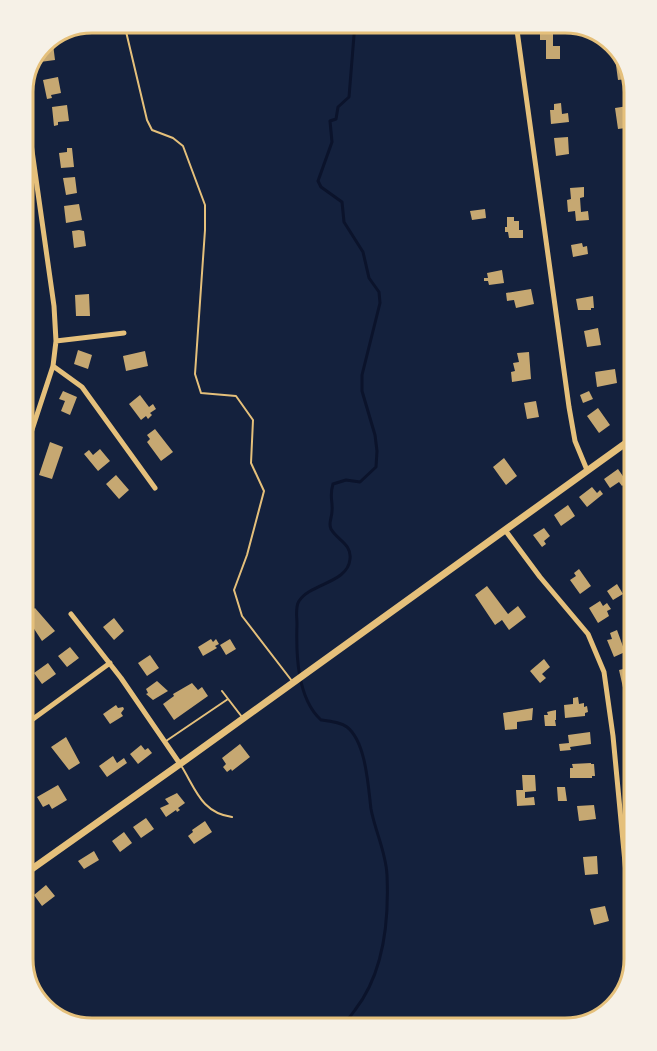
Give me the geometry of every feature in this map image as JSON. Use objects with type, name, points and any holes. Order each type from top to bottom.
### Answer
[{"type":"main road","points":[[33,868],[624,444]]},
{"type":"street","points":[[517,33],[569,407],[575,441],[587,470]]},
{"type":"street","points":[[33,167],[54,306],[56,341],[53,366],[33,427]]},
{"type":"street","points":[[56,341],[124,333]]},
{"type":"street","points":[[53,366],[82,387],[155,488]]},
{"type":"street","points":[[505,530],[540,577],[588,634],[604,672],[614,736],[624,848]]},
{"type":"street","points":[[70,614],[110,663],[180,764]]},
{"type":"street","points":[[33,719],[110,663]]},
{"type":"lane","points":[[127,33],[147,120],[152,130],[173,138],[183,146],[205,205],[195,374],[201,393],[237,396],[253,420],[251,463],[264,491],[247,555],[234,590],[242,616],[294,682]]},
{"type":"lane","points":[[222,691],[243,719]]},
{"type":"lane","points":[[164,742],[228,699]]},
{"type":"lane","points":[[180,764],[207,807],[221,815],[232,816]]},
{"type":"building","points":[[540,33],[553,33],[553,46],[560,46],[560,59],[546,59],[546,40],[540,40]]},
{"type":"building","points":[[53,47],[55,60],[41,62]]},
{"type":"building","points":[[616,65],[618,66],[622,80],[618,80]]},
{"type":"building","points":[[58,77],[61,93],[51,95],[52,98],[47,99],[43,80]]},
{"type":"building","points":[[561,103],[562,114],[568,113],[569,122],[551,124],[550,110],[554,110],[554,104]]},
{"type":"building","points":[[67,105],[69,121],[58,122],[58,125],[54,126],[52,107]]},
{"type":"building","points":[[624,107],[624,128],[618,129],[615,108]]},
{"type":"building","points":[[568,137],[569,154],[556,156],[554,138]]},
{"type":"building","points":[[67,148],[72,148],[74,167],[61,168],[59,153],[67,152]]},
{"type":"building","points":[[75,177],[77,193],[66,195],[63,178]]},
{"type":"building","points":[[584,187],[584,197],[580,198],[581,212],[588,211],[589,220],[576,221],[575,211],[568,212],[567,200],[571,199],[570,188]]},
{"type":"building","points":[[79,204],[82,220],[66,223],[64,206]]},
{"type":"building","points":[[485,209],[486,218],[472,220],[470,211]]},
{"type":"building","points":[[507,217],[514,217],[514,221],[519,221],[519,230],[523,230],[523,238],[509,238],[508,232],[505,232]]},
{"type":"building","points":[[72,231],[84,231],[86,246],[74,248]]},
{"type":"building","points":[[582,243],[583,247],[587,246],[588,254],[573,257],[571,245]]},
{"type":"building","points":[[502,270],[504,283],[489,285],[488,281],[484,281],[484,278],[488,278],[487,273]]},
{"type":"building","points":[[531,289],[534,304],[516,308],[514,300],[507,301],[506,293]]},
{"type":"building","points":[[89,294],[90,316],[76,316],[75,295]]},
{"type":"building","points":[[593,296],[594,308],[578,310],[576,299]]},
{"type":"building","points":[[598,328],[601,345],[587,347],[584,331]]},
{"type":"building","points":[[78,350],[92,355],[88,369],[74,364]]},
{"type":"building","points":[[145,351],[148,366],[126,371],[123,356]]},
{"type":"building","points":[[529,352],[531,379],[512,382],[511,372],[515,371],[513,363],[519,362],[517,353]]},
{"type":"building","points":[[615,369],[617,383],[597,387],[595,372]]},
{"type":"building","points":[[63,391],[77,397],[70,415],[61,411],[65,401],[59,399]]},
{"type":"building","points":[[589,391],[593,399],[583,403],[580,395]]},
{"type":"building","points":[[140,395],[149,407],[153,404],[156,409],[150,413],[152,415],[148,419],[146,416],[141,420],[129,404]]},
{"type":"building","points":[[536,401],[539,417],[527,419],[524,403]]},
{"type":"building","points":[[598,408],[610,425],[599,433],[587,416]]},
{"type":"building","points":[[155,429],[173,452],[161,461],[147,442],[150,439],[147,435]]},
{"type":"building","points":[[50,442],[63,447],[52,479],[39,475]]},
{"type":"building","points":[[100,449],[110,461],[98,471],[84,454],[89,450],[93,455]]},
{"type":"building","points":[[504,458],[517,476],[506,485],[493,467]]},
{"type":"building","points":[[618,469],[624,478],[624,484],[622,486],[619,482],[610,488],[604,479]]},
{"type":"building","points":[[116,475],[129,490],[119,499],[106,484]]},
{"type":"building","points":[[592,487],[597,493],[600,490],[603,494],[587,507],[579,497]]},
{"type":"building","points":[[568,505],[575,516],[561,526],[554,515]]},
{"type":"building","points":[[544,528],[550,536],[544,541],[546,544],[542,547],[533,535]]},
{"type":"building","points":[[579,569],[591,586],[580,594],[570,580],[576,576],[574,573]]},
{"type":"building","points":[[617,584],[623,594],[613,600],[607,591]]},
{"type":"building","points":[[487,586],[508,614],[518,606],[526,617],[509,630],[502,620],[495,625],[475,595]]},
{"type":"building","points":[[600,601],[603,606],[607,603],[611,609],[607,611],[609,616],[598,623],[589,608]]},
{"type":"building","points":[[35,608],[55,631],[42,641],[33,627],[33,610]]},
{"type":"building","points":[[114,618],[124,631],[114,640],[103,627]]},
{"type":"building","points":[[617,630],[624,649],[624,652],[614,657],[607,640],[612,639],[610,633]]},
{"type":"building","points":[[211,639],[213,642],[216,639],[219,644],[215,646],[217,648],[203,656],[198,647]]},
{"type":"building","points":[[230,639],[236,649],[226,655],[220,645]]},
{"type":"building","points":[[70,647],[79,658],[67,667],[58,656]]},
{"type":"building","points":[[150,655],[159,668],[147,676],[138,663]]},
{"type":"building","points":[[544,659],[550,667],[542,674],[546,678],[540,683],[530,671]]},
{"type":"building","points":[[48,663],[56,674],[42,684],[34,673]]},
{"type":"building","points":[[624,669],[624,692],[619,670]]},
{"type":"building","points":[[157,681],[168,691],[153,700],[146,694],[148,693],[146,689]]},
{"type":"building","points":[[192,683],[198,690],[202,687],[208,696],[174,720],[163,704],[174,696],[173,694]]},
{"type":"building","points":[[578,697],[579,704],[584,703],[588,712],[585,716],[565,718],[564,705],[573,704],[573,698]]},
{"type":"building","points":[[116,705],[118,708],[123,707],[121,713],[123,716],[110,724],[103,714]]},
{"type":"building","points":[[533,708],[532,720],[517,722],[517,729],[505,730],[503,713]]},
{"type":"building","points":[[556,710],[556,726],[545,726],[544,715]]},
{"type":"building","points":[[590,732],[591,744],[560,751],[559,744],[569,743],[568,735]]},
{"type":"building","points":[[66,737],[80,763],[69,770],[51,747]]},
{"type":"building","points":[[240,744],[250,757],[232,771],[231,769],[227,772],[223,767],[226,764],[222,758]]},
{"type":"building","points":[[141,745],[152,753],[138,764],[130,754]]},
{"type":"building","points":[[113,756],[117,763],[124,758],[127,763],[107,777],[99,766]]},
{"type":"building","points":[[572,764],[594,764],[595,776],[570,778]]},
{"type":"building","points":[[522,775],[535,775],[536,791],[525,792],[525,798],[534,797],[535,805],[517,806],[516,790],[523,790]]},
{"type":"building","points":[[58,785],[67,800],[52,809],[49,804],[43,807],[37,797]]},
{"type":"building","points":[[557,787],[565,787],[567,801],[558,801]]},
{"type":"building","points":[[177,793],[185,803],[178,808],[180,810],[166,817],[160,808],[169,804],[165,799]]},
{"type":"building","points":[[594,805],[596,819],[579,821],[577,806]]},
{"type":"building","points":[[146,818],[154,829],[141,838],[133,827]]},
{"type":"building","points":[[205,821],[212,832],[194,844],[188,836],[193,832],[192,830]]},
{"type":"building","points":[[124,832],[132,843],[120,852],[112,841]]},
{"type":"building","points":[[94,851],[99,860],[84,869],[78,861]]},
{"type":"building","points":[[597,856],[598,874],[585,875],[583,857]]},
{"type":"building","points":[[46,885],[55,896],[42,906],[34,895]]},
{"type":"building","points":[[605,906],[609,921],[594,925],[590,909]]},
{"type":"waterway","points":[[349,1018],[373,980],[383,946],[387,910],[386,866],[371,809],[365,765],[358,743],[344,725],[321,720],[307,700],[298,662],[296,612],[299,601],[305,595],[336,578],[348,567],[349,550],[330,527],[333,484],[346,480],[360,482],[376,467],[375,435],[362,391],[362,375],[380,303],[379,292],[369,278],[363,252],[344,222],[342,202],[321,187],[318,181],[332,142],[330,121],[336,119],[338,107],[349,97],[354,33]]}]
